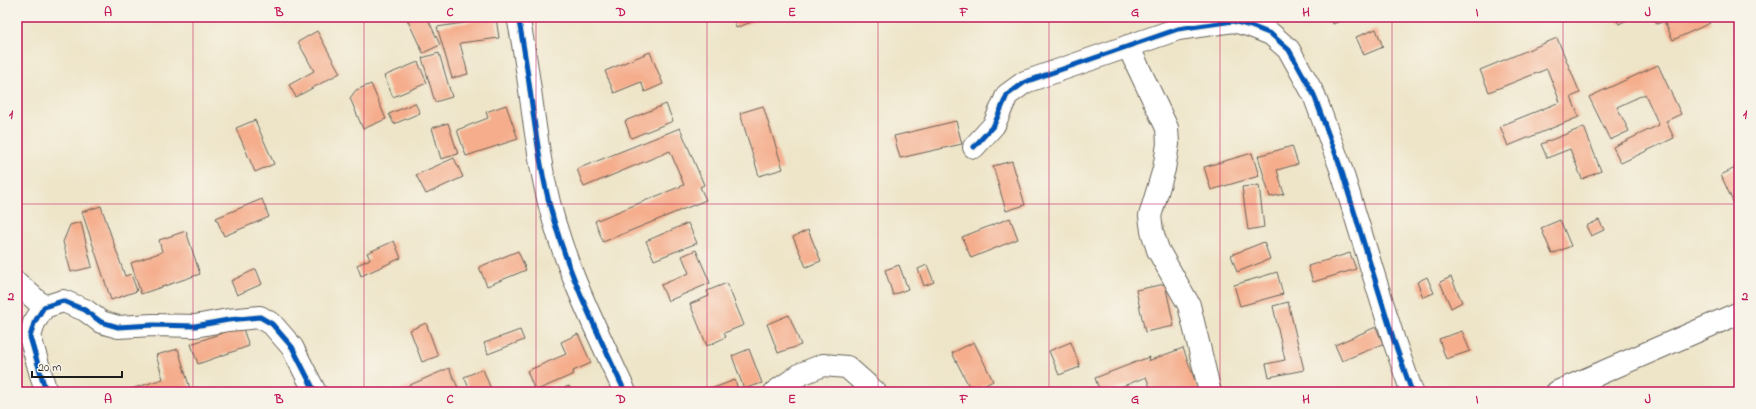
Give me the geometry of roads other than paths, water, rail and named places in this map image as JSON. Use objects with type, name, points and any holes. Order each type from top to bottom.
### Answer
[{"type":"street","points":[[518,17],[524,46],[545,185],[562,251],[625,392]]},
{"type":"street","points":[[974,147],[994,125],[1007,95],[1025,82],[1178,29],[1233,21],[1271,34],[1289,50],[1314,95],[1365,245],[1394,341],[1412,392]]},
{"type":"street","points":[[1128,46],[1167,128],[1168,144],[1164,169],[1150,216],[1152,231],[1158,250],[1189,305],[1210,392]]},
{"type":"street","points":[[17,283],[44,307]]},
{"type":"street","points":[[46,392],[30,337],[34,323],[44,307],[63,301],[85,310],[101,322],[118,327],[153,325],[195,326],[228,320],[260,317],[272,324],[292,347],[315,392]]},
{"type":"street","points":[[1557,392],[1739,313]]},
{"type":"street","points":[[775,392],[801,374],[823,365],[847,367],[875,392]]}]
